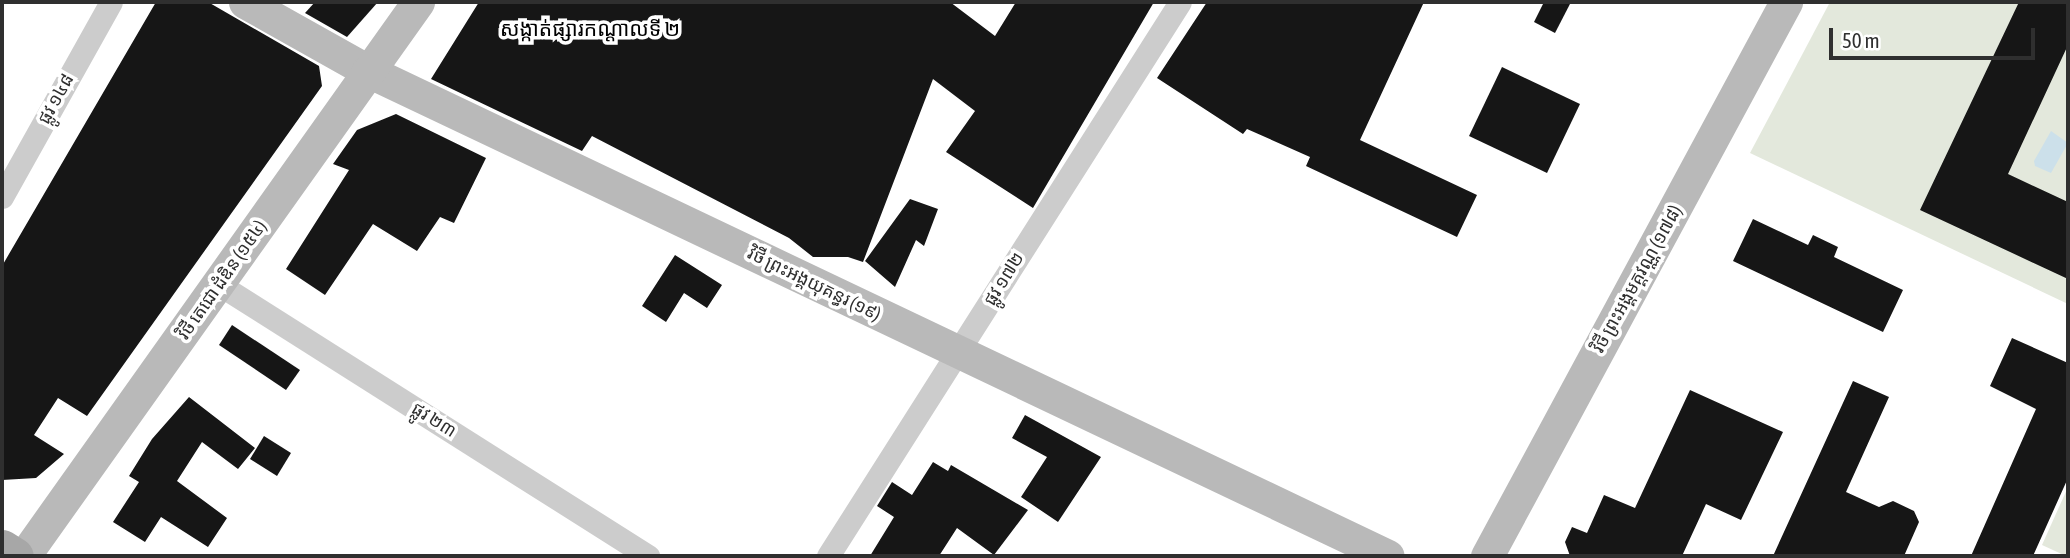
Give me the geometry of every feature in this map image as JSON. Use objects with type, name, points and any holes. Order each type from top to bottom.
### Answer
[{"type":"main road","points":[[2,548],[15,556]]},
{"type":"street","name":"ផ្លូវ ១៤៨","points":[[2,197],[111,2]]},
{"type":"street","name":"វិថី ព្រះអង្គយុគន្ធរ (១៩)","points":[[245,2],[368,71],[1388,556]]},
{"type":"street","name":"វិថី តេជោ ដំឌិន (១៥៤)","points":[[24,556],[220,285],[418,2]]},
{"type":"street","name":"ផ្លូវ ១៧២","points":[[828,556],[1180,2]]},
{"type":"street","name":"វិថី ព្រះអង្គមគ្គវណ្ណ (១៧៨)","points":[[1487,556],[1786,2]]},
{"type":"street","name":"ផ្លូវ ២៣","points":[[220,285],[648,556]]},
{"type":"shaded area","points":[[1830,2],[2068,2],[2068,304],[1750,153]]},
{"type":"shaded area","points":[[2068,487],[2068,556],[2066,556],[2042,545]]},
{"type":"water","points":[[2051,131],[2068,143],[2051,173],[2035,166],[2034,161]]},
{"type":"building","points":[[156,2],[208,2],[319,66],[322,86],[87,416],[58,398],[34,435],[64,454],[36,478],[2,480],[2,266]]},
{"type":"building","points":[[315,2],[378,2],[347,37],[305,13]]},
{"type":"building","points":[[479,2],[950,2],[995,36],[1016,2],[1154,2],[1033,208],[946,152],[975,111],[933,79],[863,262],[848,257],[813,257],[789,238],[592,136],[582,151],[431,79]]},
{"type":"building","points":[[1207,2],[1424,2],[1360,140],[1477,195],[1457,237],[1306,166],[1310,157],[1247,129],[1243,134],[1157,78]]},
{"type":"building","points":[[1544,2],[1571,2],[1555,33],[1534,22]]},
{"type":"building","points":[[2019,2],[2068,2],[2068,45],[2008,174],[2068,202],[2068,279],[1920,210]]},
{"type":"building","points":[[1502,67],[1580,104],[1547,173],[1469,136]]},
{"type":"building","points":[[396,114],[486,158],[454,223],[440,217],[417,251],[373,224],[325,295],[286,269],[349,170],[333,164],[357,130]]},
{"type":"building","points":[[910,199],[938,209],[924,246],[916,240],[895,287],[865,261]]},
{"type":"building","points":[[1753,219],[1808,245],[1813,235],[1838,247],[1834,257],[1903,290],[1883,332],[1733,261]]},
{"type":"building","points":[[675,255],[722,285],[707,308],[684,293],[666,322],[642,306]]},
{"type":"building","points":[[232,325],[300,370],[286,390],[219,345]]},
{"type":"building","points":[[2012,338],[2068,363],[2068,478],[2033,556],[1971,556],[2036,409],[1990,386]]},
{"type":"building","points":[[1853,381],[1889,397],[1846,492],[1879,507],[1893,501],[1914,511],[1919,522],[1904,556],[1773,556]]},
{"type":"building","points":[[1690,390],[1783,432],[1741,520],[1706,504],[1682,556],[1570,556],[1565,542],[1572,527],[1587,533],[1604,495],[1635,508]]},
{"type":"building","points":[[189,397],[255,448],[238,469],[202,442],[177,481],[227,518],[208,547],[161,517],[145,542],[113,522],[139,482],[129,476],[152,439]]},
{"type":"building","points":[[1025,415],[1101,457],[1058,522],[1021,497],[1047,457],[1012,438]]},
{"type":"building","points":[[264,436],[291,453],[277,476],[250,459]]},
{"type":"building","points":[[933,462],[948,471],[951,465],[1028,510],[994,555],[957,528],[939,556],[870,556],[894,517],[877,506],[892,482],[912,495]]},
{"type":"district","name":"សង្កាត់ផ្សារកណ្ដាលទី ២","points":[[590,28]]}]
